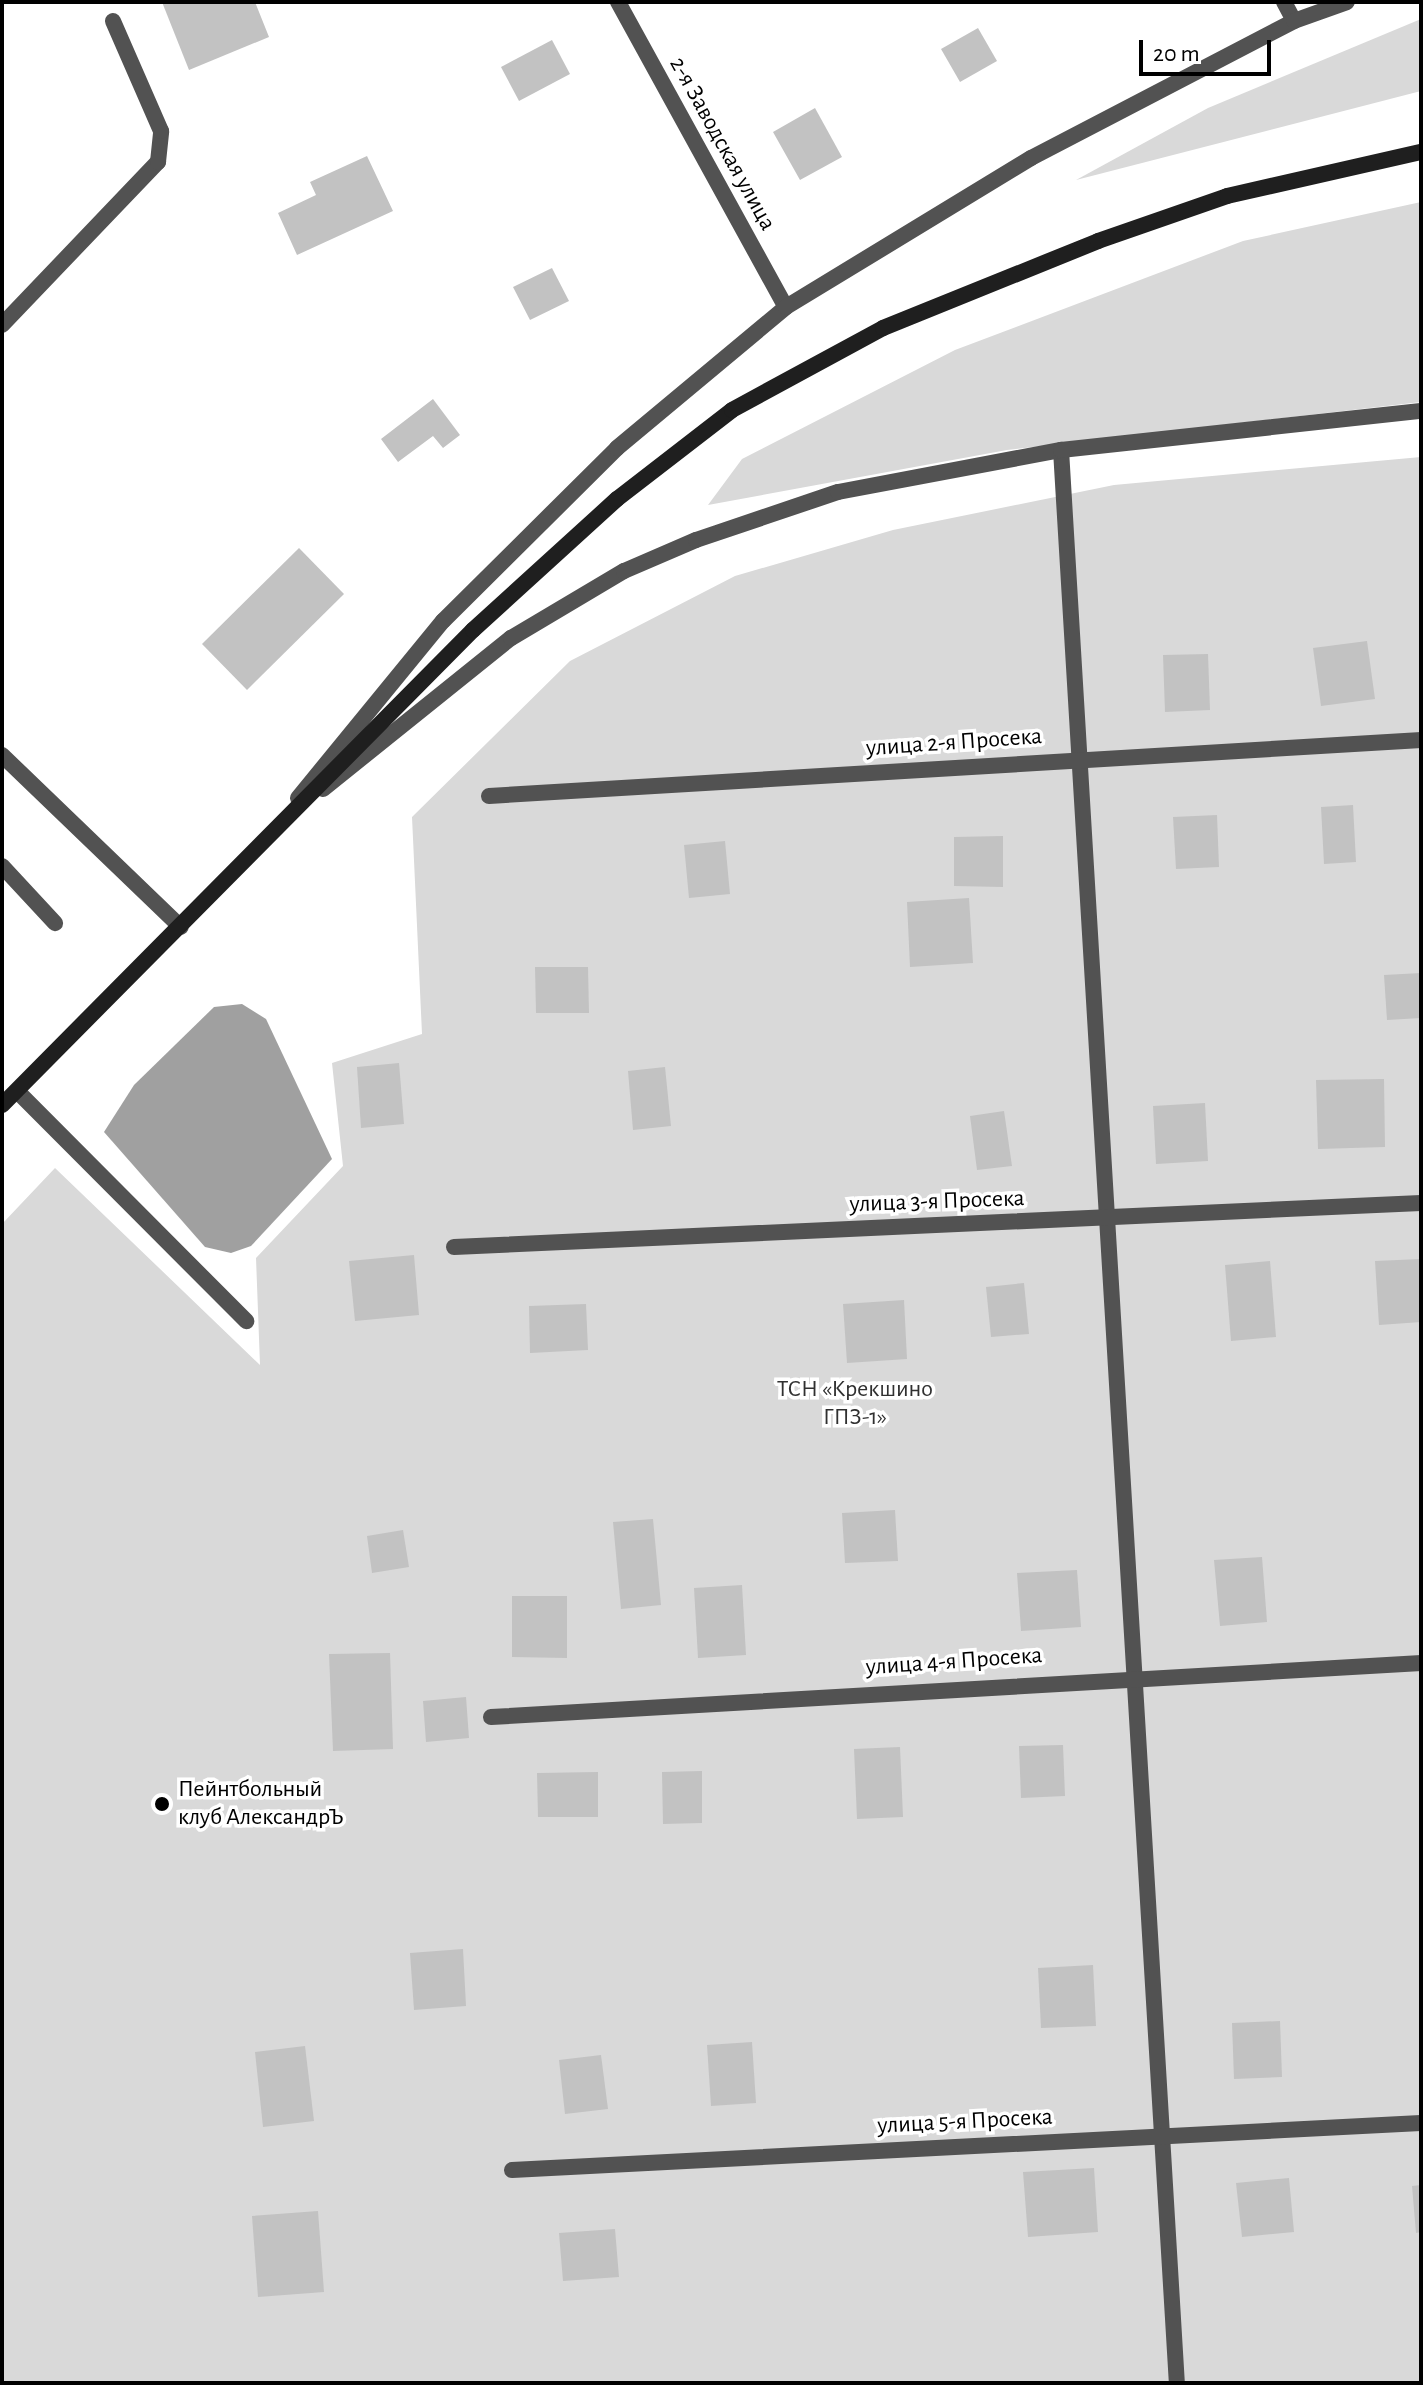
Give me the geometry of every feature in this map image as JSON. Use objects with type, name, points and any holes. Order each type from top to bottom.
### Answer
[{"type":"main road","points":[[2,1105],[473,630],[617,499],[732,410],[883,328],[1098,241],[1227,196],[1421,152]]},
{"type":"street","name":"2-я Заводская улица","points":[[618,2],[786,307]]},
{"type":"street","points":[[1284,2],[1294,21]]},
{"type":"street","points":[[254,852],[443,621],[617,448],[786,307],[1031,158],[1294,21],[1347,2]]},
{"type":"street","points":[[2,325],[158,162],[161,131],[113,21]]},
{"type":"street","points":[[294,813],[511,638],[624,571],[838,492],[1061,450],[1421,411]]},
{"type":"street","points":[[1061,450],[1076,759],[1139,1674],[1177,2383]]},
{"type":"street","name":"улица 2-я Просека","points":[[489,796],[1421,740]]},
{"type":"street","points":[[2,755],[181,927]]},
{"type":"street","points":[[2,866],[55,923]]},
{"type":"street","points":[[17,1091],[246,1321]]},
{"type":"street","name":"улица 3-я Просека","points":[[454,1247],[1421,1203]]},
{"type":"street","name":"улица 4-я Просека","points":[[491,1717],[1139,1674],[1421,1663]]},
{"type":"street","name":"улица 5-я Просека","points":[[512,2170],[1421,2123]]},
{"type":"green space","points":[[1421,19],[1421,91],[1076,180],[1208,108]]},
{"type":"green space","points":[[1421,202],[1421,402],[1007,450],[708,505],[742,459],[955,350],[1243,241]]},
{"type":"green space","name":"ТСН «Крекшино ГПЗ-1»","points":[[1421,457],[1421,2383],[2,2383],[2,1224],[55,1168],[260,1365],[256,1258],[343,1166],[332,1063],[422,1034],[412,817],[570,661],[735,576],[893,530],[1114,485]]},
{"type":"shaded area","points":[[242,1004],[266,1019],[332,1159],[251,1246],[231,1253],[205,1247],[104,1132],[134,1085],[214,1007]]},
{"type":"building","points":[[162,2],[255,2],[269,37],[189,70]]},
{"type":"building","points":[[978,28],[997,61],[960,82],[941,49]]},
{"type":"building","points":[[552,40],[570,74],[519,101],[501,67]]},
{"type":"building","points":[[815,108],[842,157],[800,180],[773,132]]},
{"type":"building","points":[[367,156],[393,211],[297,255],[278,213],[316,195],[310,182]]},
{"type":"building","points":[[552,268],[569,301],[530,320],[513,287]]},
{"type":"building","points":[[433,399],[460,435],[443,448],[433,436],[398,462],[381,439]]},
{"type":"building","points":[[299,548],[344,594],[247,690],[202,644]]},
{"type":"building","points":[[1367,641],[1375,699],[1321,706],[1313,648]]},
{"type":"building","points":[[1208,654],[1210,710],[1165,712],[1163,655]]},
{"type":"building","points":[[1353,805],[1356,862],[1324,864],[1321,807]]},
{"type":"building","points":[[1217,815],[1219,867],[1176,869],[1173,817]]},
{"type":"building","points":[[1003,836],[1003,887],[954,886],[954,837]]},
{"type":"building","points":[[725,841],[730,894],[689,898],[684,845]]},
{"type":"building","points":[[969,898],[973,963],[910,967],[907,902]]},
{"type":"building","points":[[535,967],[588,967],[589,1013],[536,1013]]},
{"type":"building","points":[[1421,973],[1421,1018],[1387,1020],[1384,975]]},
{"type":"building","points":[[399,1063],[404,1124],[361,1128],[357,1067]]},
{"type":"building","points":[[665,1067],[671,1126],[633,1130],[628,1071]]},
{"type":"building","points":[[1384,1079],[1385,1147],[1318,1149],[1316,1080]]},
{"type":"building","points":[[1205,1103],[1208,1161],[1156,1164],[1153,1106]]},
{"type":"building","points":[[1004,1111],[1012,1166],[977,1170],[970,1116]]},
{"type":"building","points":[[414,1255],[419,1315],[355,1321],[349,1261]]},
{"type":"building","points":[[1421,1259],[1421,1322],[1379,1325],[1375,1261]]},
{"type":"building","points":[[1270,1261],[1276,1337],[1231,1341],[1225,1265]]},
{"type":"building","points":[[1024,1283],[1029,1334],[991,1337],[986,1287]]},
{"type":"building","points":[[904,1300],[907,1359],[847,1363],[843,1304]]},
{"type":"building","points":[[586,1304],[588,1350],[530,1353],[529,1306]]},
{"type":"building","points":[[895,1510],[898,1561],[845,1563],[842,1513]]},
{"type":"building","points":[[653,1519],[661,1605],[621,1609],[613,1522]]},
{"type":"building","points":[[403,1530],[409,1567],[372,1573],[367,1536]]},
{"type":"building","points":[[1262,1557],[1267,1622],[1220,1626],[1214,1560]]},
{"type":"building","points":[[1077,1570],[1081,1627],[1021,1631],[1017,1573]]},
{"type":"building","points":[[742,1585],[746,1655],[698,1658],[694,1588]]},
{"type":"building","points":[[512,1596],[567,1596],[567,1658],[512,1657]]},
{"type":"building","points":[[390,1653],[393,1749],[333,1751],[329,1654]]},
{"type":"building","points":[[466,1697],[469,1738],[426,1742],[423,1701]]},
{"type":"building","points":[[1063,1745],[1065,1796],[1021,1798],[1019,1746]]},
{"type":"building","points":[[900,1747],[903,1817],[857,1819],[854,1749]]},
{"type":"building","points":[[702,1771],[702,1823],[663,1824],[662,1772]]},
{"type":"building","points":[[598,1772],[598,1817],[538,1817],[537,1773]]},
{"type":"building","points":[[463,1949],[466,2006],[414,2010],[410,1953]]},
{"type":"building","points":[[1093,1965],[1096,2026],[1041,2028],[1038,1968]]},
{"type":"building","points":[[1280,2021],[1282,2077],[1234,2079],[1232,2023]]},
{"type":"building","points":[[752,2042],[756,2103],[711,2106],[707,2045]]},
{"type":"building","points":[[305,2046],[314,2121],[263,2127],[255,2052]]},
{"type":"building","points":[[601,2055],[608,2109],[565,2114],[559,2060]]},
{"type":"building","points":[[1094,2168],[1098,2232],[1028,2237],[1023,2172]]},
{"type":"building","points":[[1289,2178],[1294,2232],[1242,2237],[1236,2183]]},
{"type":"building","points":[[1421,2185],[1421,2232],[1416,2233],[1412,2186]]},
{"type":"building","points":[[318,2211],[324,2292],[258,2297],[252,2216]]},
{"type":"building","points":[[615,2229],[619,2277],[563,2281],[559,2233]]},
{"type":"place","name":"Пейнтбольный клуб АлександрЪ","points":[[162,1804]]}]
